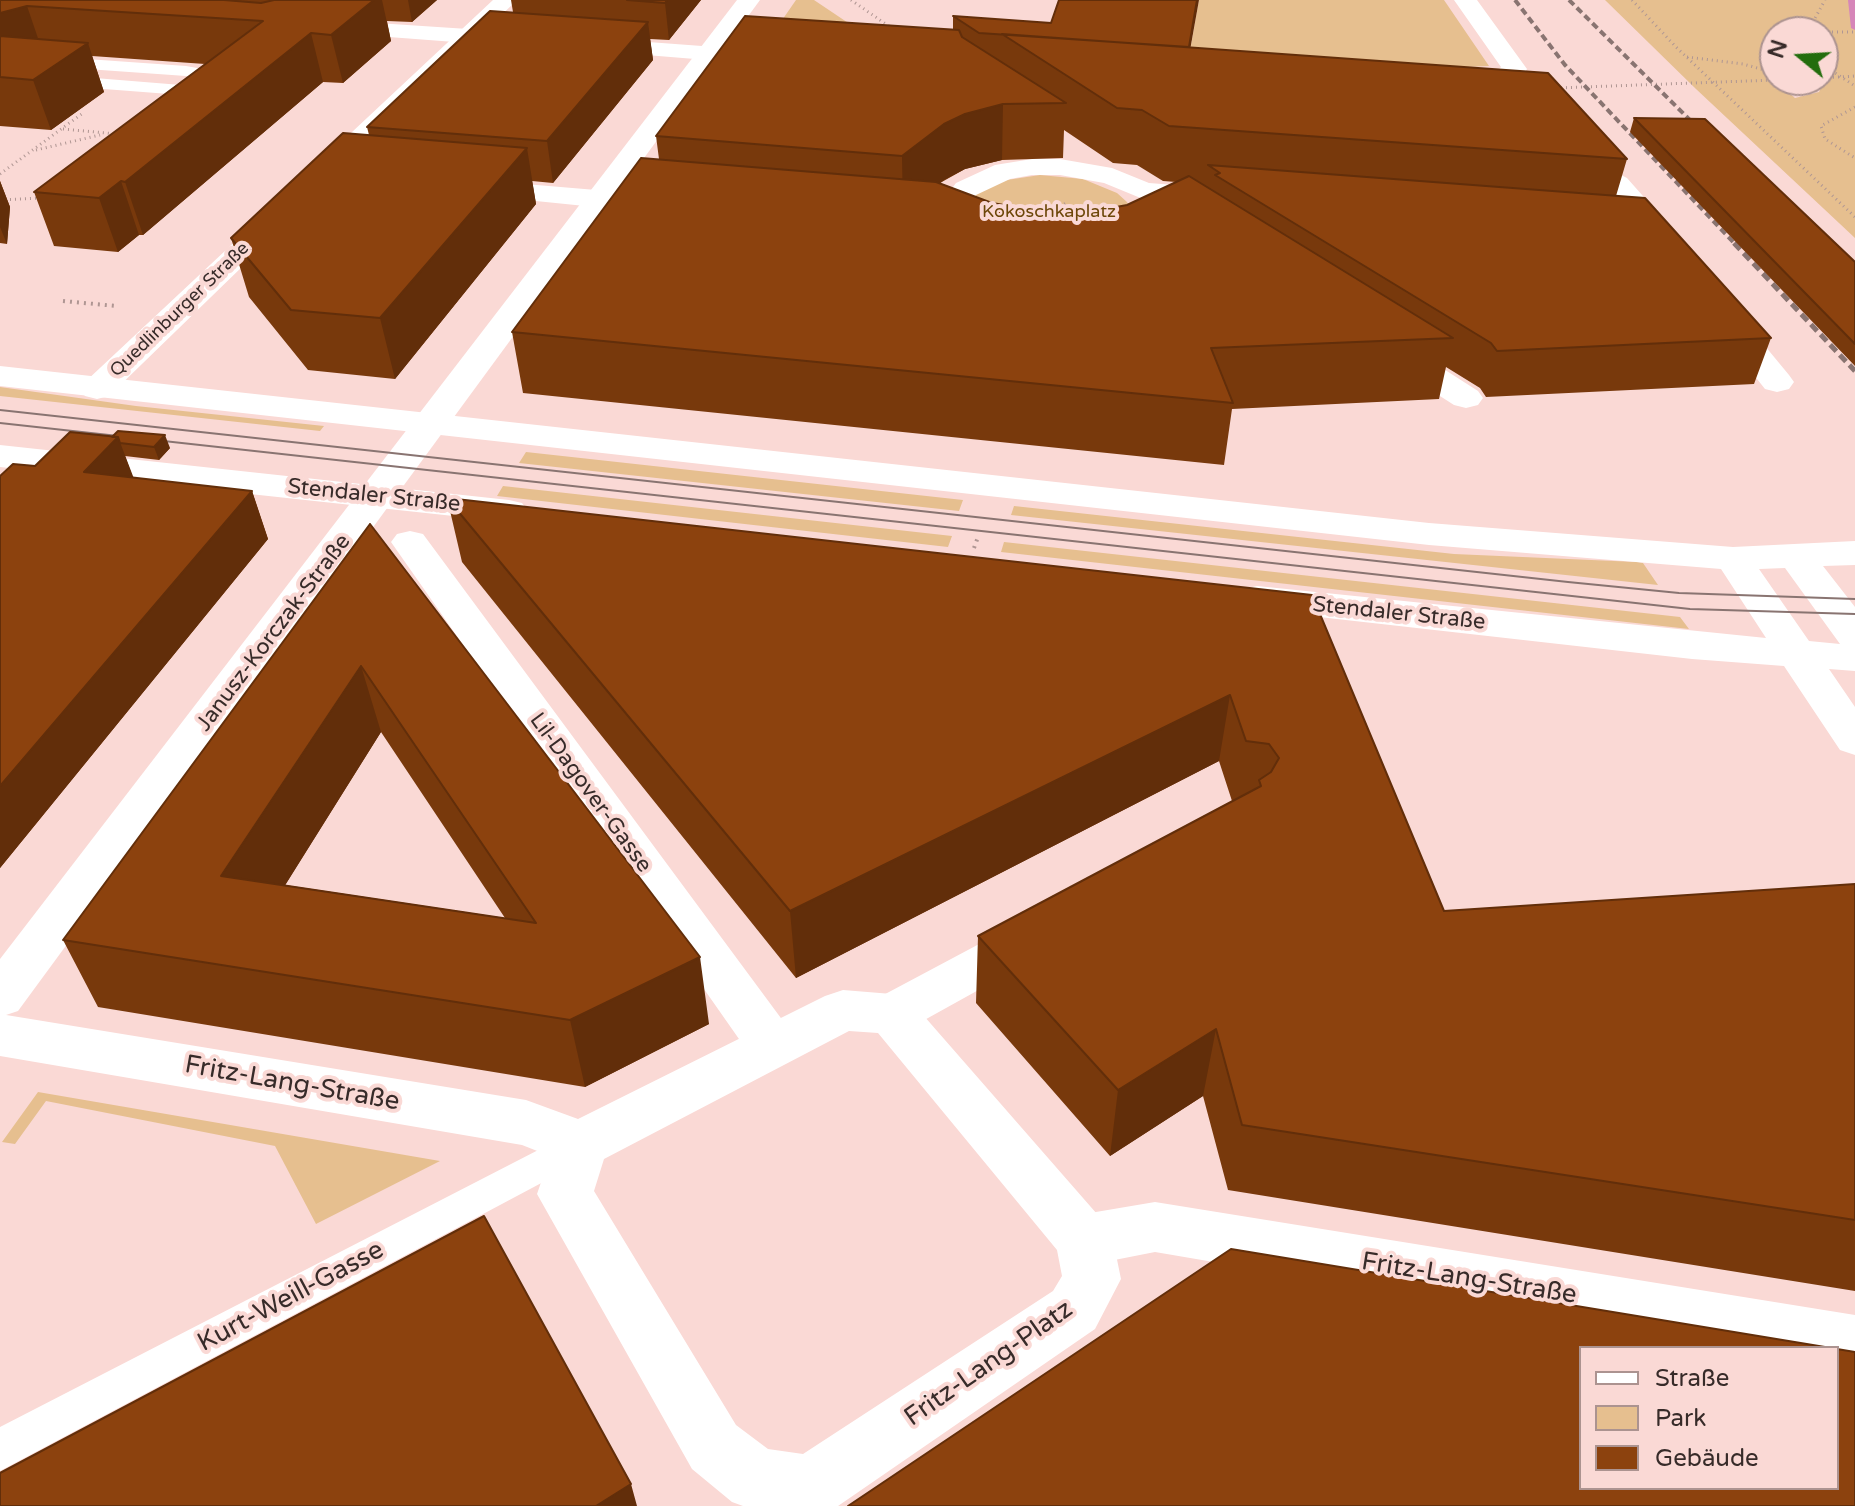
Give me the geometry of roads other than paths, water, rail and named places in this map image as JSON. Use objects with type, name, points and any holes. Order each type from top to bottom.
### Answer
[{"type":"street","name":"Quedlinburger Straße","points":[[97,389],[506,0]]},
{"type":"street","name":"Janusz-Korczak-Straße","points":[[0,997],[749,0]]},
{"type":"street","points":[[1465,0],[1515,69],[1507,75]]},
{"type":"street","points":[[317,22],[498,39]]},
{"type":"street","points":[[569,44],[785,60]]},
{"type":"street","points":[[1476,76],[1507,75],[1537,92]]},
{"type":"street","points":[[1561,133],[1597,174],[1617,184],[1640,210],[1642,222],[1633,229],[1676,262]]},
{"type":"street","points":[[1061,142],[1135,192],[1200,227]]},
{"type":"street","points":[[952,232],[951,208],[966,189],[994,175],[1032,167],[1060,167],[1135,192],[1247,199]]},
{"type":"street","points":[[323,174],[359,177]]},
{"type":"street","points":[[448,185],[677,206]]},
{"type":"street","points":[[1705,295],[1777,382]]},
{"type":"street","points":[[1373,338],[1466,398]]},
{"type":"street","points":[[0,376],[1429,534],[1733,559],[1855,553]]},
{"type":"street","name":"Stendaler Straße","points":[[9,466],[376,496],[543,515]]},
{"type":"street","name":"Lil-Dagover-Gasse","points":[[410,542],[771,1044]]},
{"type":"street","points":[[1797,558],[1855,635]]},
{"type":"street","points":[[1733,559],[1855,740]]},
{"type":"street","name":"Stendaler Straße","points":[[1215,593],[1798,656],[1855,658]]},
{"type":"street","points":[[581,1144],[771,1044],[843,1010],[892,1014],[1064,921]]},
{"type":"street","name":"Fritz-Lang-Platz","points":[[581,1144],[565,1194],[714,1447],[755,1479],[810,1487],[1074,1310],[1092,1279],[1084,1240],[892,1014]]},
{"type":"street","name":"Fritz-Lang-Straße","points":[[0,1035],[526,1123],[581,1144]]},
{"type":"street","name":"Fritz-Lang-Straße","points":[[1084,1240],[1155,1227],[1855,1343]]},
{"type":"lane","points":[[44,61],[186,71],[214,76],[182,90],[0,74],[44,61]]},
{"type":"lane","name":"Kurt-Weill-Gasse","points":[[0,1450],[581,1144]]},
{"type":"waterway","points":[[1852,0],[1855,28]]},
{"type":"tram line","points":[[0,410],[1568,582],[1679,593],[1855,599]]},
{"type":"tram line","points":[[0,423],[1690,609],[1855,614]]},
{"type":"railway","points":[[1515,0],[1565,65],[1736,245]]},
{"type":"railway","points":[[1569,0],[1705,135]]},
{"type":"railway","points":[[1734,243],[1855,371]]},
{"type":"park label","name":"Kokoschkaplatz","points":[[1049,212]]}]
